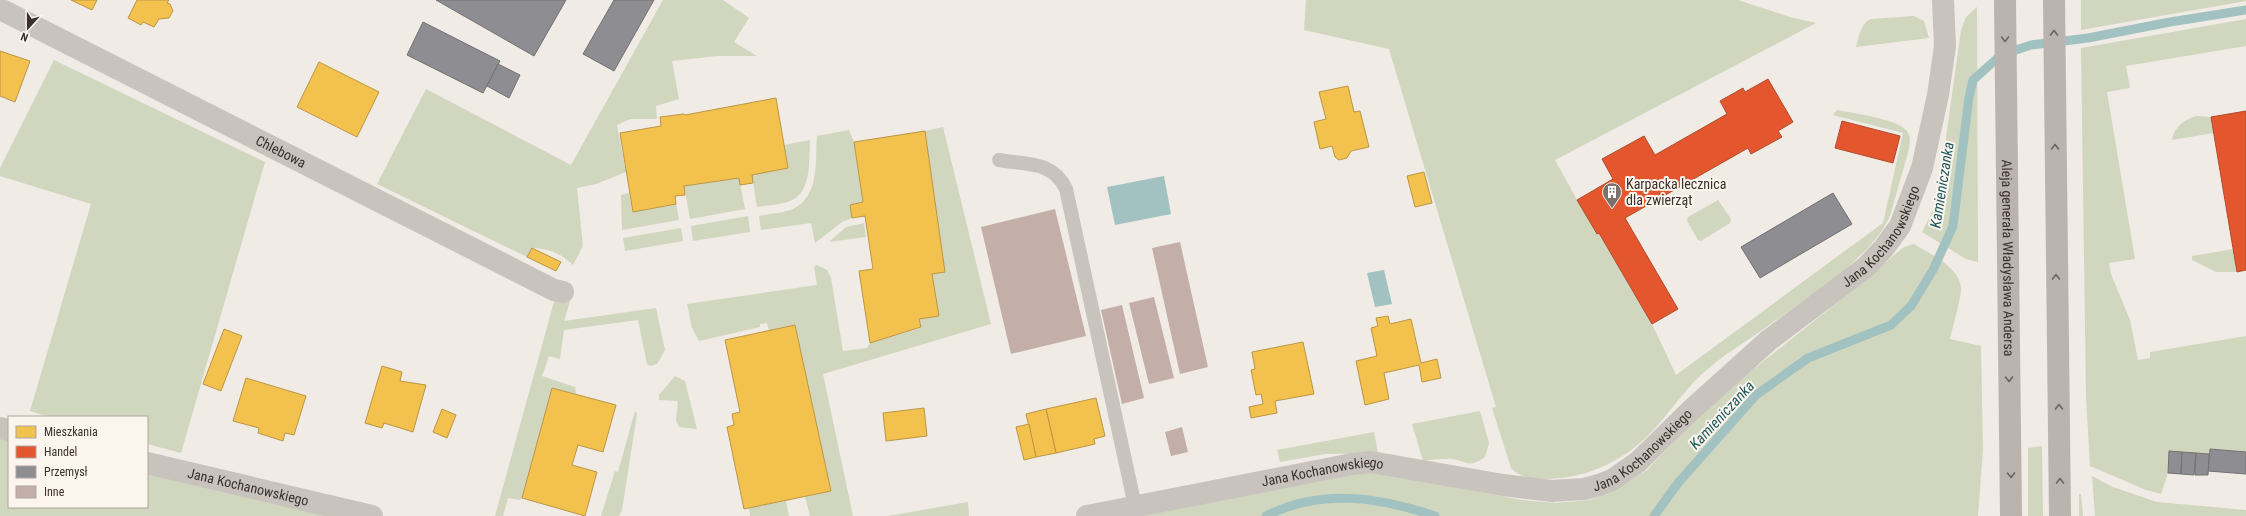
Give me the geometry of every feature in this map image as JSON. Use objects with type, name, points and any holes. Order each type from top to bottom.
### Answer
[{"type":"main road","name":"Aleja generała Władysława Andersa","points":[[2005,0],[2011,516]]},
{"type":"main road","points":[[2054,0],[2060,516]]},
{"type":"street","name":"Jana Kochanowskiego","points":[[1087,516],[1352,464],[1371,462],[1503,485],[1552,491],[1584,489],[1612,480],[1638,462],[1694,406],[1769,340],[1866,267],[1884,248],[1900,226],[1922,168],[1938,95],[1945,46],[1943,0]]},
{"type":"street","name":"Chlebowa","points":[[0,9],[554,290],[563,292]]},
{"type":"street","name":"Jana Kochanowskiego","points":[[148,463],[372,516]]},
{"type":"lane","points":[[999,160],[1051,170],[1061,178],[1066,189],[1135,506]]},
{"type":"green space","points":[[663,0],[723,0],[749,18],[734,42],[757,56],[717,56],[672,61],[679,99],[656,106],[657,119],[630,119],[617,125],[626,172],[596,184],[577,188],[583,246],[573,265],[564,257],[544,249],[532,248],[527,257],[377,184],[426,89],[571,165]]},
{"type":"green space","points":[[1306,0],[1738,0],[1790,17],[1816,23],[1555,160],[1596,234],[1599,233],[1652,324],[1676,375],[1883,223],[1903,133],[1833,115],[1837,110],[1894,123],[1901,126],[1909,134],[1909,149],[1890,216],[1882,231],[1868,248],[1849,266],[1709,368],[1688,389],[1656,427],[1621,457],[1593,471],[1563,478],[1547,479],[1523,476],[1511,468],[1492,408],[1496,407],[1389,49],[1304,30]]},
{"type":"green space","points":[[2081,0],[2246,0],[2246,1],[2081,30]]},
{"type":"green space","points":[[1977,7],[1978,262],[1966,259],[1922,232],[1937,202],[1961,30],[1966,17]]},
{"type":"green space","points":[[1914,16],[1924,21],[1929,38],[1856,47],[1862,27],[1867,21],[1871,19]]},
{"type":"green space","points":[[2246,19],[2246,46],[2126,66],[2130,88],[2107,92],[2135,259],[2109,263],[2111,274],[2130,320],[2138,360],[2150,358],[2150,352],[2246,336],[2246,452],[2210,449],[2209,454],[2170,451],[2168,473],[2161,494],[2146,490],[2090,466],[2086,396],[2081,48]]},
{"type":"green space","points":[[54,60],[265,162],[181,453],[148,444],[148,416],[47,416],[30,411],[91,204],[0,176],[0,168]]},
{"type":"green space","points":[[2197,116],[2211,117],[2214,133],[2172,140],[2175,131],[2181,124]]},
{"type":"green space","points":[[943,127],[991,324],[823,374],[853,516],[810,516],[805,497],[831,491],[795,325],[769,331],[767,323],[760,324],[760,327],[699,341],[692,328],[687,304],[817,285],[814,267],[817,265],[827,270],[831,278],[843,351],[867,348],[870,343],[921,328],[919,319],[939,316],[932,274],[945,271],[925,131]]},
{"type":"green space","points":[[849,130],[854,142],[863,202],[850,205],[852,218],[842,222],[815,243],[811,223],[761,230],[759,216],[793,209],[802,203],[808,196],[812,187],[816,167],[817,136]]},
{"type":"green space","points":[[810,140],[808,175],[802,191],[797,197],[790,201],[757,207],[752,175],[788,168],[784,145]]},
{"type":"green space","points":[[739,178],[745,209],[690,219],[684,186]]},
{"type":"green space","points":[[629,193],[633,212],[676,204],[679,220],[622,230],[621,195]]},
{"type":"green space","points":[[1718,200],[1731,219],[1730,223],[1701,241],[1698,240],[1687,221],[1688,217]]},
{"type":"green space","points":[[748,216],[750,232],[693,241],[691,226]]},
{"type":"green space","points":[[864,223],[866,237],[829,242],[846,227]]},
{"type":"green space","points":[[681,228],[683,241],[625,251],[623,238]]},
{"type":"green space","points":[[1914,244],[1942,261],[1955,273],[1959,280],[1961,291],[1950,339],[1981,346],[1983,449],[1978,516],[1143,516],[1370,471],[1522,500],[1556,503],[1590,500],[1617,489],[1647,470],[1694,421],[1741,379],[1838,302],[1904,247]]},
{"type":"green space","points":[[2233,249],[2237,272],[2216,272],[2192,260],[2192,256]]},
{"type":"green space","points":[[555,298],[561,301],[570,301],[564,321],[656,308],[665,350],[657,364],[650,366],[647,364],[638,320],[564,330],[560,359],[549,356],[542,376],[575,387],[576,394],[552,388],[522,498],[519,500],[508,498],[503,516],[495,516]]},
{"type":"green space","points":[[675,376],[685,381],[697,429],[679,427],[676,421],[678,401],[659,400],[659,395]]},
{"type":"green space","points":[[635,411],[637,414],[622,510],[619,516],[601,516],[615,471],[618,472]]},
{"type":"green space","points":[[1480,411],[1489,443],[1485,457],[1475,463],[1449,459],[1423,461],[1412,424]]},
{"type":"green space","points":[[1374,432],[1378,453],[1325,454],[1280,462],[1277,450]]},
{"type":"green space","points":[[0,437],[8,439],[8,508],[148,508],[148,473],[327,516],[0,516]]},
{"type":"green space","points":[[2042,446],[2043,516],[2028,516],[2028,448]]},
{"type":"green space","points":[[2092,476],[2113,487],[2157,502],[2246,510],[2246,516],[2095,516]]},
{"type":"green space","points":[[2079,494],[2081,494],[2083,516],[2079,516]]},
{"type":"green space","points":[[786,501],[789,516],[750,516],[749,508]]},
{"type":"green space","points":[[968,502],[969,516],[888,516]]},
{"type":"water","points":[[1164,176],[1171,214],[1115,225],[1107,187]]},
{"type":"water","points":[[1384,270],[1392,304],[1375,307],[1367,273]]},
{"type":"building: Mieszkania","points":[[71,0],[97,0],[92,10]]},
{"type":"building: Mieszkania","points":[[137,0],[169,0],[167,3],[170,4],[173,11],[169,18],[159,19],[154,27],[143,22],[141,25],[128,18]]},
{"type":"building: Mieszkania","points":[[0,51],[30,61],[15,102],[0,96]]},
{"type":"building: Mieszkania","points":[[319,62],[379,92],[357,137],[297,107]]},
{"type":"building: Mieszkania","points":[[1348,86],[1354,112],[1360,111],[1369,147],[1351,151],[1347,158],[1339,160],[1335,157],[1332,146],[1320,149],[1314,122],[1326,119],[1319,92]]},
{"type":"building: Mieszkania","points":[[776,98],[788,168],[752,175],[753,183],[740,185],[739,178],[684,186],[685,195],[675,196],[676,204],[633,212],[620,133],[661,126],[660,117],[685,115]]},
{"type":"building: Mieszkania","points":[[925,131],[945,272],[932,274],[939,316],[919,319],[921,327],[870,343],[859,271],[873,269],[865,216],[852,218],[850,205],[863,202],[854,142]]},
{"type":"building: Mieszkania","points":[[1424,172],[1432,203],[1415,207],[1407,176]]},
{"type":"building: Mieszkania","points":[[532,248],[561,262],[556,271],[527,257]]},
{"type":"building: Mieszkania","points":[[1388,316],[1390,324],[1411,319],[1421,363],[1437,359],[1441,378],[1422,382],[1419,365],[1384,373],[1389,399],[1365,405],[1356,361],[1377,356],[1371,328],[1378,326],[1376,318]]},
{"type":"building: Mieszkania","points":[[795,325],[831,491],[744,509],[727,427],[734,425],[732,414],[740,412],[725,340]]},
{"type":"building: Mieszkania","points":[[224,329],[242,336],[221,391],[203,384]]},
{"type":"building: Mieszkania","points":[[1303,342],[1314,394],[1275,401],[1277,413],[1251,418],[1249,407],[1263,404],[1261,394],[1256,395],[1251,370],[1255,369],[1252,352]]},
{"type":"building: Mieszkania","points":[[382,366],[402,372],[400,381],[426,385],[413,432],[384,423],[382,428],[365,423]]},
{"type":"building: Mieszkania","points":[[246,378],[306,396],[294,435],[285,433],[283,441],[258,433],[259,428],[233,421]]},
{"type":"building: Mieszkania","points":[[552,388],[616,405],[603,452],[578,445],[572,465],[597,472],[585,516],[522,498]]},
{"type":"building: Mieszkania","points":[[1096,398],[1105,436],[1094,439],[1095,444],[1056,453],[1046,409]]},
{"type":"building: Mieszkania","points":[[924,408],[927,436],[886,441],[883,413]]},
{"type":"building: Mieszkania","points":[[442,409],[456,415],[447,438],[433,432]]},
{"type":"building: Mieszkania","points":[[1046,409],[1056,453],[1036,457],[1026,414]]},
{"type":"building: Mieszkania","points":[[1029,424],[1036,457],[1024,460],[1016,427]]},
{"type":"building: Handel","name":"Karpacka lecznica dla zwierząt","points":[[1768,79],[1793,122],[1778,131],[1782,137],[1751,154],[1748,148],[1625,218],[1678,309],[1652,324],[1599,233],[1597,234],[1577,200],[1613,179],[1602,159],[1644,136],[1655,155],[1727,114],[1720,101],[1743,88],[1745,92]]},
{"type":"building: Handel","points":[[2246,111],[2246,270],[2237,272],[2211,117]]},
{"type":"building: Handel","points":[[1842,121],[1900,136],[1893,163],[1835,148]]},
{"type":"building: Przemysł","points":[[436,0],[566,0],[534,56]]},
{"type":"building: Przemysł","points":[[614,0],[654,0],[614,71],[583,54]]},
{"type":"building: Przemysł","points":[[423,22],[500,61],[483,93],[407,55]]},
{"type":"building: Przemysł","points":[[498,64],[520,75],[509,98],[487,86]]},
{"type":"building: Przemysł","points":[[1833,193],[1852,224],[1760,278],[1741,247]]},
{"type":"building: Przemysł","points":[[2210,449],[2246,452],[2246,474],[2208,471]]},
{"type":"building: Przemysł","points":[[2169,451],[2182,452],[2181,474],[2168,473]]},
{"type":"building: Przemysł","points":[[2182,452],[2196,453],[2194,475],[2181,474]]},
{"type":"building: Przemysł","points":[[2196,453],[2209,454],[2208,475],[2195,475]]},
{"type":"building: Inne","points":[[1055,209],[1086,336],[1011,354],[981,227]]},
{"type":"building: Inne","points":[[1180,242],[1208,367],[1180,374],[1152,248]]},
{"type":"building: Inne","points":[[1154,297],[1174,378],[1149,384],[1129,303]]},
{"type":"building: Inne","points":[[1122,305],[1144,398],[1122,404],[1101,310]]},
{"type":"building: Inne","points":[[1182,427],[1188,452],[1171,456],[1165,432]]},
{"type":"waterway","name":"Kamieniczanka","points":[[1654,516],[1678,483],[1756,395],[1808,358],[1891,325],[1911,306],[1933,270],[1953,226],[1969,97],[1973,80],[2001,55],[2031,45],[2088,38],[2170,22],[2246,10]]},
{"type":"waterway","name":"Kamieniczanka","points":[[1266,516],[1287,507],[1308,502],[1350,498],[1393,504],[1435,516]]},
{"type":"place","name":"Karpacka lecznica dla zwierząt","points":[[1612,209]]}]
